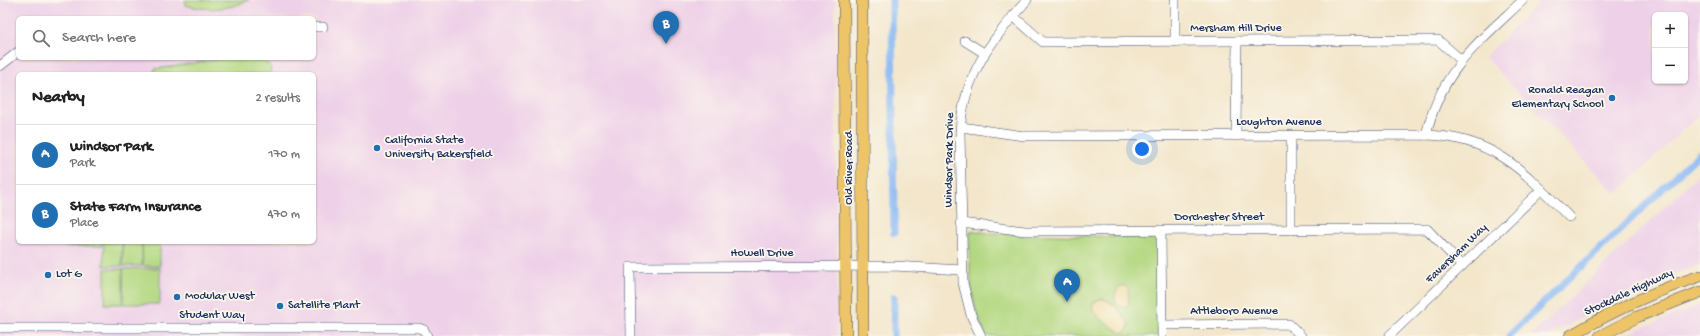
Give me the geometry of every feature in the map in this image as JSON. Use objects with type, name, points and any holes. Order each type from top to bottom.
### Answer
[{"type":"main road","name":"Old River Road","points":[[844,0],[846,336]]},
{"type":"main road","name":"Old River Road","points":[[862,0],[863,336]]},
{"type":"main road","name":"Stockdale Highway","points":[[1570,336],[1626,306],[1700,276]]},
{"type":"main road","points":[[1688,296],[1692,287],[1700,284]]},
{"type":"main road","name":"Stockdale Highway","points":[[1600,336],[1631,320],[1700,292]]},
{"type":"street","name":"Windsor Park Drive","points":[[981,336],[966,299],[962,270],[961,127],[967,90],[984,53],[1027,0]]},
{"type":"street","points":[[1175,0],[1175,42]]},
{"type":"street","points":[[1426,135],[1438,97],[1461,60],[1523,0]]},
{"type":"street","name":"Mersham Hill Drive","points":[[1013,16],[1044,42],[1438,40],[1461,60]]},
{"type":"street","points":[[965,41],[984,53]]},
{"type":"street","points":[[1236,136],[1237,42]]},
{"type":"street","points":[[0,66],[16,54]]},
{"type":"street","name":"Loughton Avenue","points":[[961,127],[1024,136],[1426,135],[1451,137],[1485,147],[1513,163],[1542,189],[1569,217]]},
{"type":"street","points":[[1290,135],[1291,230]]},
{"type":"street","name":"Faversham Way","points":[[1389,336],[1542,189]]},
{"type":"street","name":"Dorchester Street","points":[[961,222],[1024,231],[1427,229],[1462,266]]},
{"type":"street","points":[[1161,230],[1162,336]]},
{"type":"street","name":"Howell Drive","points":[[631,336],[630,267],[845,265],[962,270]]},
{"type":"street","name":"Attleboro Avenue","points":[[1162,324],[1289,324],[1301,336]]},
{"type":"street","name":"Student Way","points":[[0,328],[419,328],[426,333]]},
{"type":"shaded area","points":[[0,0],[835,0],[837,336],[0,336]]},
{"type":"shaded area","name":"Ronald Reagan Elementary School","points":[[1541,0],[1700,0],[1700,114],[1616,194],[1485,57]]},
{"type":"shaded area","points":[[1700,173],[1700,265],[1658,280],[1616,298],[1549,336],[1531,336]]},
{"type":"shaded area","points":[[1700,305],[1700,336],[1620,336],[1642,328]]},
{"type":"green space","points":[[185,0],[249,0],[225,8],[209,9],[185,5]]},
{"type":"green space","points":[[215,60],[265,60],[271,68],[270,72],[154,72],[155,69]]},
{"type":"green space","points":[[977,231],[988,233],[1158,238],[1158,336],[987,336],[977,312],[971,286],[970,232]]},
{"type":"green space","points":[[65,244],[102,244],[102,246],[65,246]]},
{"type":"green space","points":[[104,244],[122,244],[122,266],[104,266]]},
{"type":"green space","points":[[123,244],[142,244],[142,266],[123,266]]},
{"type":"green space","points":[[142,244],[160,244],[160,266],[143,266]]},
{"type":"green space","points":[[160,268],[160,304],[124,304],[123,269]]},
{"type":"green space","points":[[105,269],[123,269],[123,304],[105,304]]},
{"type":"sand","points":[[1120,286],[1125,286],[1128,289],[1129,303],[1125,308],[1118,306],[1115,301],[1115,293]]},
{"type":"sand","points":[[1100,299],[1109,302],[1117,308],[1129,324],[1129,327],[1125,333],[1119,332],[1094,312],[1092,307],[1094,303]]},
{"type":"waterway","points":[[892,0],[894,233]]},
{"type":"waterway","points":[[1509,336],[1700,153]]},
{"type":"waterway","points":[[894,297],[894,336]]},
{"type":"place","name":"State Farm Insurance","points":[[666,44]]},
{"type":"place","name":"Ronald Reagan Elementary School","points":[[1612,98]]},
{"type":"place","name":"California State University Bakersfield","points":[[377,148]]},
{"type":"place","name":"Lot G","points":[[48,275]]},
{"type":"place","name":"Modular West","points":[[177,297]]},
{"type":"place","name":"Windsor Park","points":[[1067,302]]},
{"type":"place","name":"Satellite Plant","points":[[280,306]]}]
